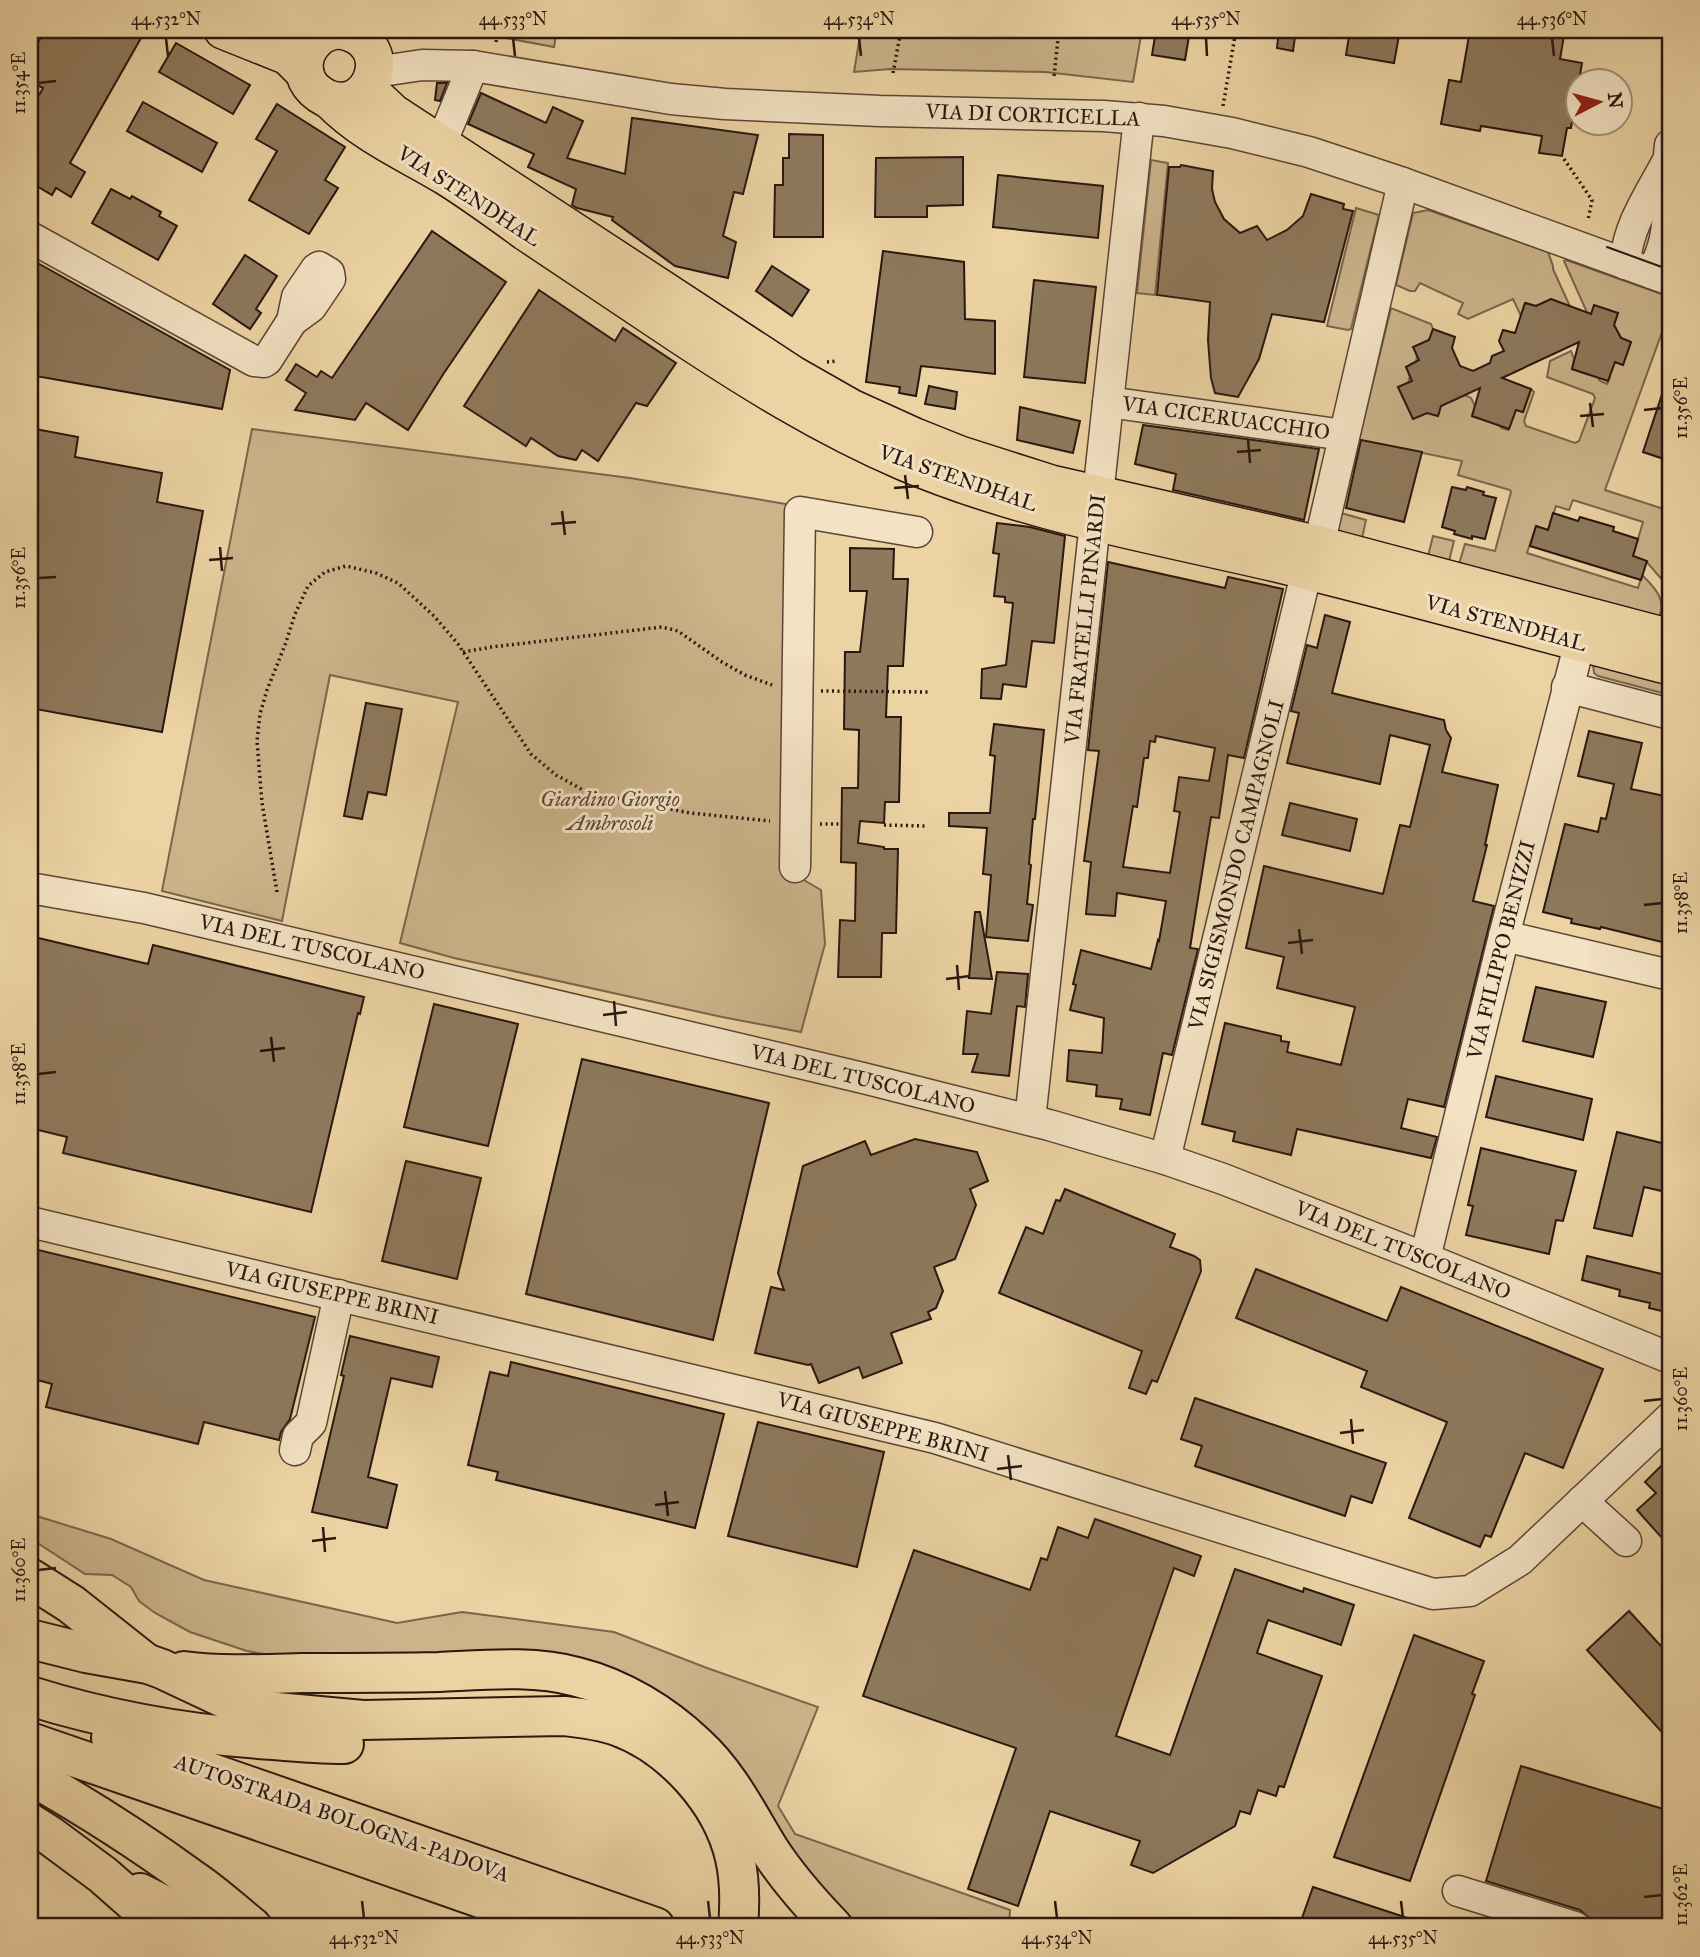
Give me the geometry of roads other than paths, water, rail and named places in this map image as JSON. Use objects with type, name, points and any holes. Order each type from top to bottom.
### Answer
[{"type":"highway","points":[[30,1578],[71,1604],[155,1666],[228,1700],[252,1707],[300,1716],[363,1720],[564,1716],[596,1720],[643,1738],[681,1767],[712,1805],[725,1828],[735,1857],[740,1905],[738,1927]]},
{"type":"highway","points":[[30,1639],[86,1653],[193,1672],[376,1674],[495,1670],[576,1676],[612,1689],[669,1721],[698,1746],[720,1770],[794,1883],[833,1927]]},
{"type":"highway","points":[[30,1696],[114,1719],[226,1737],[324,1744],[561,1738],[603,1746],[640,1763],[658,1775],[690,1812],[701,1833],[714,1877],[714,1927]]},
{"type":"highway","name":"AUTOSTRADA BOLOGNA-PADOVA","points":[[30,1708],[655,1927]]},
{"type":"highway","name":"AUTOSTRADA BOLOGNA-PADOVA","points":[[30,1742],[563,1927]]},
{"type":"highway","points":[[30,1775],[145,1846],[195,1881],[252,1927]]},
{"type":"highway","points":[[30,1823],[92,1867],[162,1927]]},
{"type":"highway","points":[[92,1867],[208,1927]]},
{"type":"main road","points":[[223,30],[288,57],[305,73],[314,90],[330,100],[349,99],[361,94],[395,72],[374,57],[367,42],[357,34],[340,30],[323,34],[314,41],[304,61],[305,73]]},
{"type":"main road","name":"VIA STENDHAL","points":[[395,72],[376,97],[393,113],[755,351],[851,408],[960,454],[1042,481],[1097,508]]},
{"type":"main road","name":"VIA STENDHAL","points":[[330,100],[353,121],[456,183],[701,348],[826,425],[897,459],[1014,500],[1097,508],[1670,638]]},
{"type":"main road","name":"VIA STENDHAL","points":[[1312,558],[1580,642],[1670,666]]},
{"type":"street","name":"VIA DI CORTICELLA","points":[[395,72],[470,74],[725,104],[1139,118],[1283,145],[1403,183],[1649,273]]},
{"type":"street","points":[[441,144],[470,74]]},
{"type":"street","name":"VIA FRATELLI PINARDI","points":[[1030,1120],[1139,118]]},
{"type":"street","points":[[1649,273],[1628,245],[1634,223],[1669,153]]},
{"type":"street","name":"VIA SIGISMONDO CAMPAGNOLI","points":[[1165,1159],[1344,435],[1403,183]]},
{"type":"street","points":[[30,237],[254,361],[267,360],[292,321]]},
{"type":"street","name":"VIA CICERUACCHIO","points":[[1108,402],[1344,435]]},
{"type":"street","points":[[795,867],[800,512],[917,532]]},
{"type":"street","name":"VIA FILIPPO BENIZZI","points":[[1425,1258],[1580,642]]},
{"type":"street","points":[[1567,687],[1670,714]]},
{"type":"street","name":"VIA DEL TUSCOLANO","points":[[30,888],[157,911],[850,1074],[1030,1120],[1165,1159],[1223,1179],[1670,1358]]},
{"type":"street","points":[[1504,936],[1670,975]]},
{"type":"street","name":"VIA GIUSEPPE BRINI","points":[[30,1222],[935,1438],[1433,1594],[1470,1591],[1520,1560],[1670,1418]]},
{"type":"street","points":[[295,1450],[298,1436],[311,1423],[339,1295]]},
{"type":"street","points":[[1582,1501],[1626,1541]]},
{"type":"street","points":[[30,1840],[92,1867]]},
{"type":"street","points":[[1458,1891],[1574,1927]]},
{"type":"tram line","points":[[1607,247],[1670,270]]},
{"type":"park label","name":"Giardino Giorgio Ambrosoli","points":[[610,811]]}]
